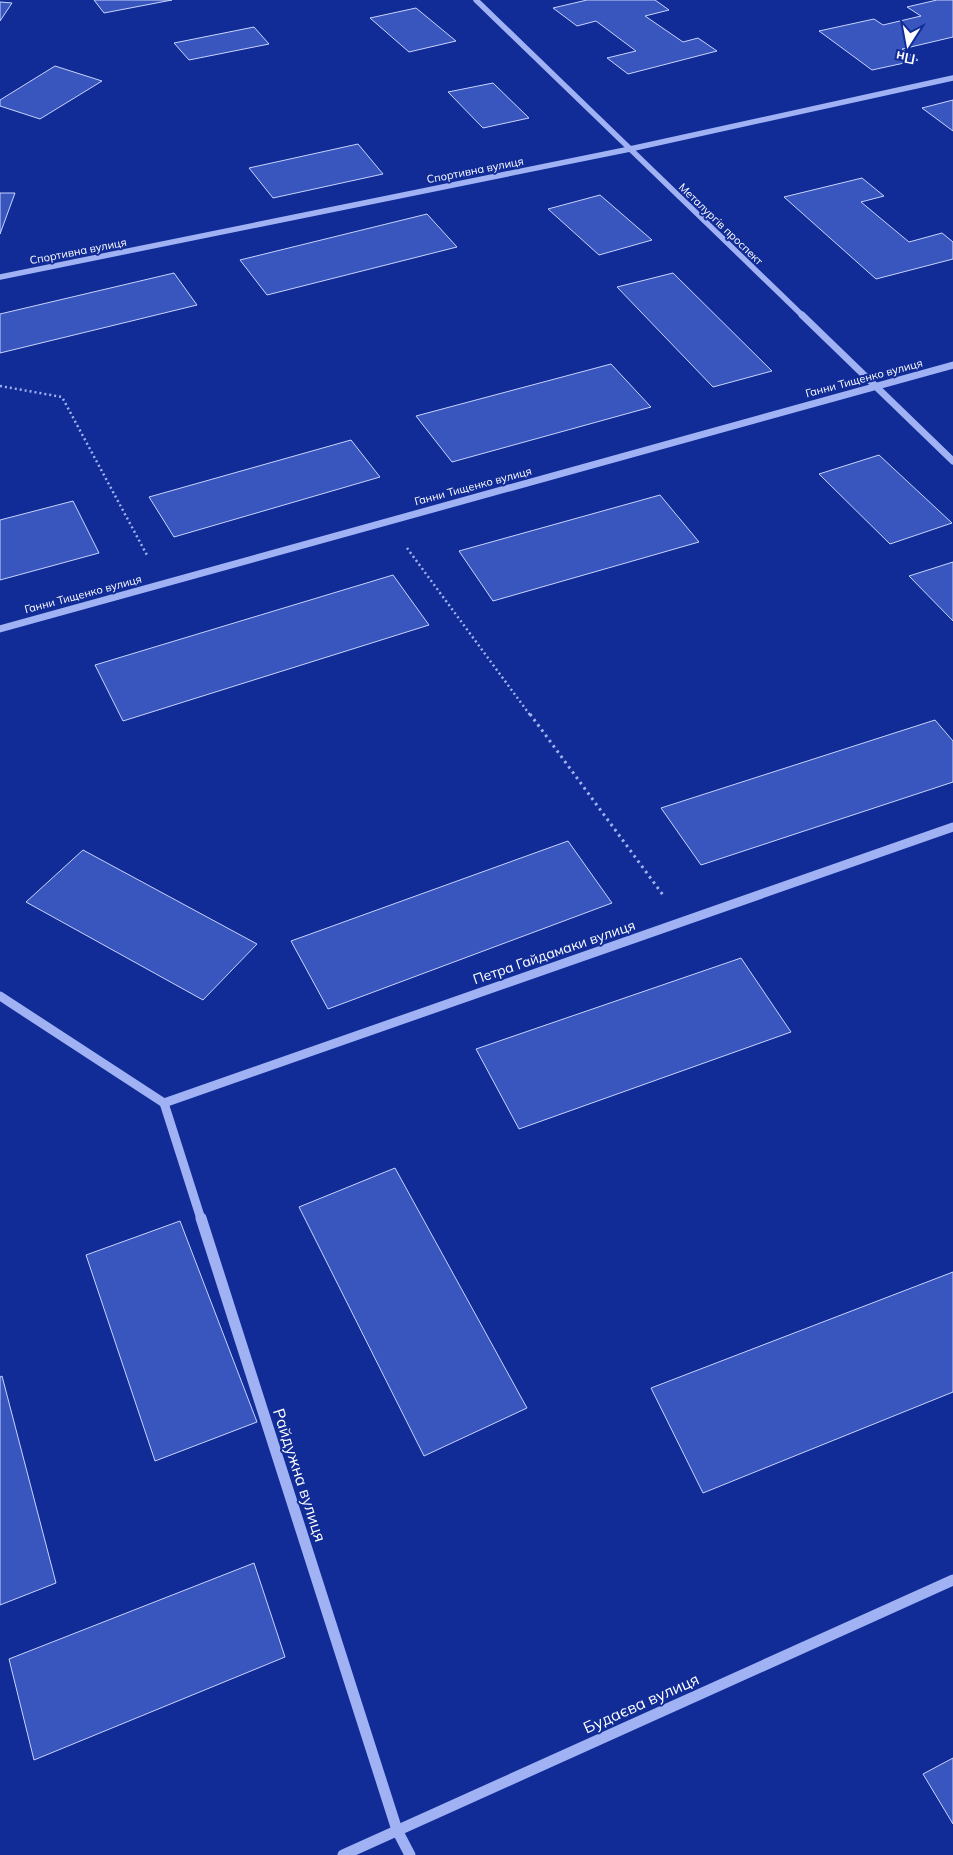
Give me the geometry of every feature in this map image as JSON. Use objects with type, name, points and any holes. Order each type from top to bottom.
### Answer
[{"type":"street","name":"Металургів проспект","points":[[476,0],[953,462]]},
{"type":"street","name":"Спортивна вулиця","points":[[0,277],[630,149],[953,78]]},
{"type":"street","name":"Ганни Тищенко вулиця","points":[[0,629],[953,365]]},
{"type":"street","name":"Петра Гайдамаки вулиця","points":[[164,1103],[953,827]]},
{"type":"street","points":[[0,996],[164,1103]]},
{"type":"street","name":"Райдужна вулиця","points":[[164,1103],[397,1830],[410,1855]]},
{"type":"street","name":"Будаєва вулиця","points":[[343,1855],[953,1580]]},
{"type":"path","points":[[0,386],[62,397],[162,584]]},
{"type":"path","points":[[387,522],[683,921]]},
{"type":"building","points":[[94,0],[172,0],[104,13]]},
{"type":"building","points":[[587,0],[655,0],[669,10],[645,16],[683,42],[698,38],[717,51],[628,74],[607,58],[636,51],[596,21],[577,26],[553,8]]},
{"type":"building","points":[[937,0],[953,0],[953,37],[902,49],[918,60],[872,70],[819,31],[874,19],[883,25],[921,16],[907,7]]},
{"type":"building","points":[[0,2],[12,3],[0,21]]},
{"type":"building","points":[[416,8],[456,41],[409,52],[370,18]]},
{"type":"building","points":[[254,27],[269,44],[189,60],[174,43]]},
{"type":"building","points":[[55,66],[102,81],[40,119],[0,106],[0,100]]},
{"type":"building","points":[[493,83],[529,118],[483,128],[448,92]]},
{"type":"building","points":[[953,100],[953,131],[922,108]]},
{"type":"building","points":[[358,144],[383,174],[273,198],[249,168]]},
{"type":"building","points":[[862,178],[884,196],[861,202],[909,242],[942,233],[953,242],[953,259],[876,279],[784,197]]},
{"type":"building","points":[[0,193],[15,193],[0,234]]},
{"type":"building","points":[[600,195],[652,240],[599,255],[548,209]]},
{"type":"building","points":[[427,214],[457,247],[267,295],[240,260]]},
{"type":"building","points":[[174,273],[197,305],[0,353],[0,314]]},
{"type":"building","points":[[673,273],[772,371],[713,387],[617,287]]},
{"type":"building","points":[[611,364],[651,407],[452,462],[416,416]]},
{"type":"building","points":[[351,440],[380,477],[174,537],[149,497]]},
{"type":"building","points":[[879,455],[952,523],[890,544],[819,474]]},
{"type":"building","points":[[660,495],[699,542],[493,601],[459,551]]},
{"type":"building","points":[[73,501],[99,553],[0,580],[0,520]]},
{"type":"building","points":[[953,562],[953,621],[909,576]]},
{"type":"building","points":[[393,575],[429,625],[123,721],[95,665]]},
{"type":"building","points":[[935,720],[953,741],[953,782],[701,865],[661,808]]},
{"type":"building","points":[[568,841],[612,903],[328,1009],[291,941]]},
{"type":"building","points":[[83,850],[257,944],[203,1000],[26,902]]},
{"type":"building","points":[[741,958],[791,1032],[519,1129],[476,1049]]},
{"type":"building","points":[[395,1168],[527,1408],[424,1456],[299,1207]]},
{"type":"building","points":[[180,1221],[257,1422],[155,1461],[86,1255]]},
{"type":"building","points":[[953,1272],[953,1392],[703,1493],[651,1388]]},
{"type":"building","points":[[2,1376],[56,1583],[0,1605],[0,1377]]},
{"type":"building","points":[[254,1563],[285,1657],[34,1760],[9,1659]]},
{"type":"building","points":[[953,1758],[953,1824],[923,1774]]}]
